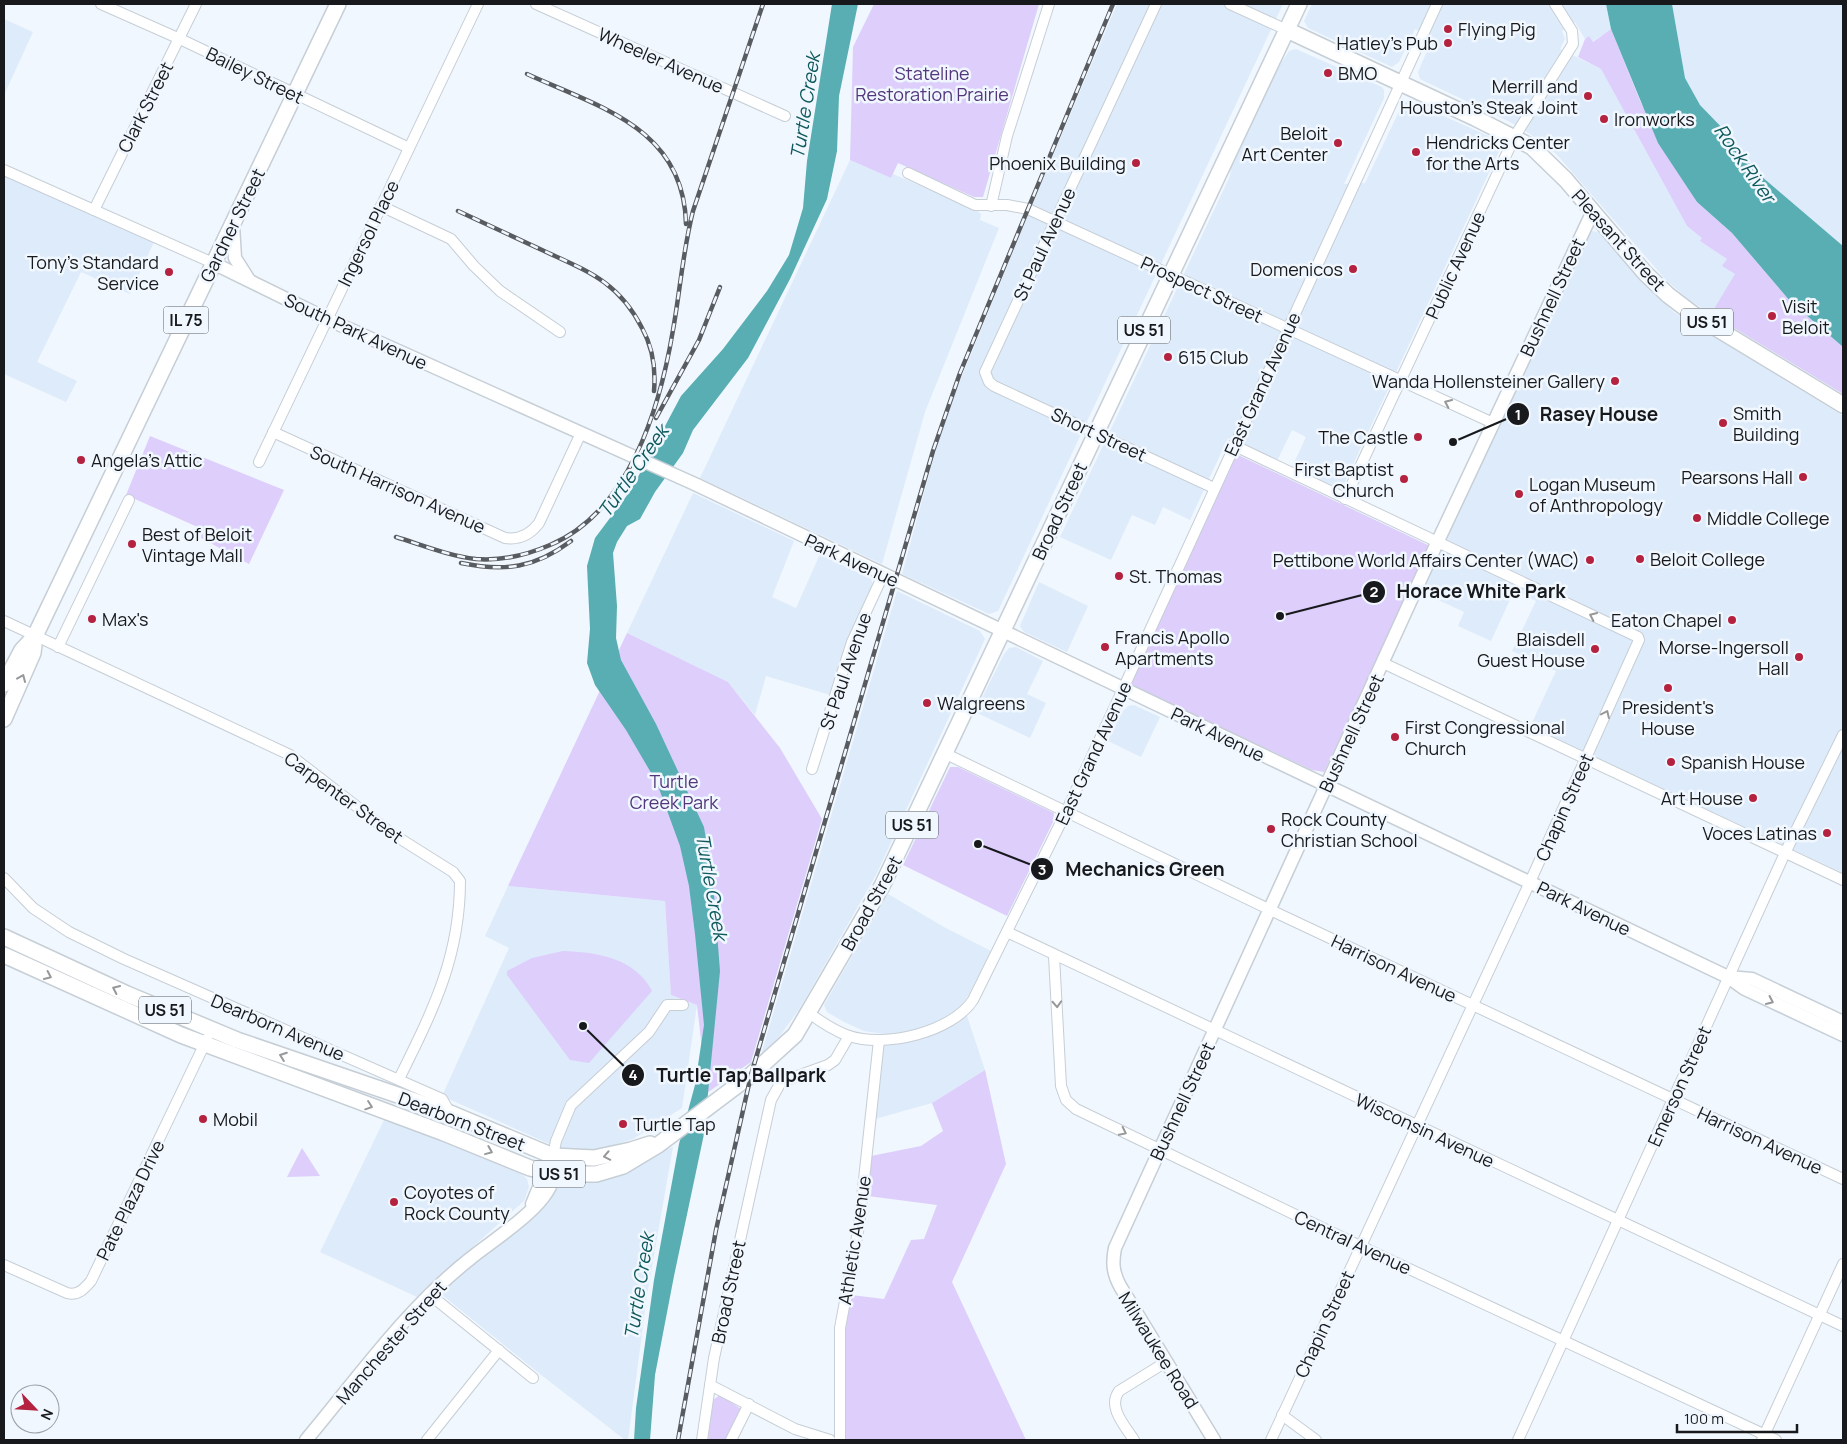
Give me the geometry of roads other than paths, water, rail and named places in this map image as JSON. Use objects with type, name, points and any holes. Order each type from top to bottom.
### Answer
[{"type":"main road","name":"Gardner Street","points":[[4,684],[22,650],[35,636],[338,4]]},
{"type":"main road","name":"Broad Street","points":[[810,1013],[886,878],[1299,4]]},
{"type":"main road","name":"Pleasant Street","points":[[1287,30],[1515,136],[1545,159],[1645,273],[1668,295],[1693,314],[1843,405]]},
{"type":"main road","name":"Gardner Street","points":[[4,719],[33,653],[35,636]]},
{"type":"main road","name":"US 51","points":[[4,937],[211,1030]]},
{"type":"main road","name":"US 51","points":[[4,956],[205,1045]]},
{"type":"main road","name":"US 51","points":[[670,1135],[751,1075],[795,1035],[810,1013]]},
{"type":"main road","name":"Dearborn Street","points":[[211,1030],[450,1113],[553,1156],[594,1158],[631,1150],[670,1135]]},
{"type":"main road","name":"Dearborn Street","points":[[205,1045],[550,1173],[576,1176],[607,1172],[641,1157],[670,1135]]},
{"type":"street","name":"Bailey Street","points":[[101,4],[180,38],[409,148]]},
{"type":"street","name":"Clark Street","points":[[94,210],[196,4]]},
{"type":"street","name":"Ingersol Place","points":[[259,462],[478,4]]},
{"type":"street","name":"Wheeler Avenue","points":[[536,4],[785,116]]},
{"type":"street","points":[[991,206],[1007,136],[1049,4]]},
{"type":"street","name":"St Paul Avenue","points":[[987,377],[985,372],[989,363],[1156,4]]},
{"type":"street","name":"Pleasant Street","points":[[1230,4],[1287,30]]},
{"type":"street","name":"East Grand Avenue","points":[[810,1013],[822,1023],[849,1036],[879,1040],[900,1038],[946,1024],[962,1014],[973,1000],[1066,812],[1437,4]]},
{"type":"street","name":"Public Avenue","points":[[1345,499],[1515,136],[1570,51],[1574,37],[1555,4]]},
{"type":"street","name":"South Park Avenue","points":[[4,170],[213,264],[327,319],[708,491]]},
{"type":"street","name":"Prospect Street","points":[[908,173],[969,203],[991,206],[1008,205],[1028,210],[1492,423]]},
{"type":"street","points":[[381,206],[451,239],[500,292],[560,332]]},
{"type":"street","name":"Bushnell Street","points":[[1113,1256],[1121,1230],[1215,1030],[1492,423],[1592,211]]},
{"type":"street","points":[[232,223],[235,258],[251,282]]},
{"type":"street","name":"Short Street","points":[[987,377],[994,386],[1214,488]]},
{"type":"street","name":"South Harrison Avenue","points":[[273,432],[504,538],[512,539],[524,536],[539,523],[581,433]]},
{"type":"street","points":[[1233,445],[1437,543]]},
{"type":"street","name":"Park Avenue","points":[[708,491],[1728,977],[1744,990],[1843,1034]]},
{"type":"street","points":[[58,648],[129,500]]},
{"type":"street","name":"Chapin Street","points":[[1271,1440],[1415,1125],[1530,882],[1639,640],[1638,637],[1437,543]]},
{"type":"street","name":"St Paul Avenue","points":[[812,769],[852,642],[883,575]]},
{"type":"street","name":"Carpenter Street","points":[[4,621],[58,648],[290,755],[335,792],[392,833],[440,862],[460,880],[456,934],[448,969],[399,1079]]},
{"type":"street","points":[[1383,663],[1843,880]]},
{"type":"street","name":"Emerson Street","points":[[1518,1440],[1785,853],[1843,734]]},
{"type":"street","name":"Harrison Avenue","points":[[946,754],[1270,910],[1843,1179]]},
{"type":"street","name":"Dearborn Avenue","points":[[4,878],[33,908],[69,932],[133,963],[442,1099],[450,1113]]},
{"type":"street","name":"Wisconsin Avenue","points":[[1007,932],[1054,956],[1843,1326]]},
{"type":"street","name":"Central Avenue","points":[[1054,956],[1061,1086],[1066,1100],[1076,1109],[1764,1438],[1776,1440]]},
{"type":"street","name":"Park Avenue","points":[[1728,977],[1752,979],[1843,1022]]},
{"type":"street","points":[[553,1156],[556,1141],[571,1105],[649,1032],[667,1005],[683,1005]]},
{"type":"street","name":"Pate Plaza Drive","points":[[4,1265],[67,1293],[78,1293],[91,1281],[211,1030]]},
{"type":"street","name":"Broad Street","points":[[702,1440],[710,1385],[755,1164],[773,1094],[782,1082],[828,1065],[835,1060],[849,1036]]},
{"type":"street","name":"Athletic Avenue","points":[[840,1440],[840,1328],[859,1226],[879,1040]]},
{"type":"street","name":"Manchester Street","points":[[306,1440],[429,1294],[529,1212],[539,1190],[550,1173],[553,1156]]},
{"type":"street","name":"Milwaukee Road","points":[[1113,1256],[1114,1275],[1120,1286],[1214,1440]]},
{"type":"street","points":[[1764,1438],[1843,1264]]},
{"type":"street","points":[[429,1294],[533,1378]]},
{"type":"street","points":[[427,1440],[499,1350]]},
{"type":"street","points":[[1134,1440],[1117,1413],[1114,1400],[1119,1391],[1166,1362]]},
{"type":"street","points":[[710,1385],[795,1429],[830,1440]]},
{"type":"street","points":[[730,1440],[748,1404]]},
{"type":"street","points":[[1282,1415],[1316,1440]]},
{"type":"water","name":"Turtle Creek","points":[[832,4],[858,4],[839,96],[837,151],[827,199],[790,279],[748,358],[693,430],[683,453],[655,492],[640,519],[627,526],[617,542],[613,553],[617,606],[616,638],[621,660],[656,724],[704,827],[713,882],[720,971],[704,1134],[655,1375],[650,1440],[634,1440],[636,1408],[654,1280],[679,1144],[695,1085],[704,1025],[689,886],[680,846],[657,783],[626,730],[595,685],[587,663],[590,629],[587,566],[595,538],[631,490],[681,396],[723,349],[767,291],[789,255],[803,208],[807,161]]},
{"type":"water","name":"Rock River","points":[[1606,4],[1672,4],[1685,78],[1700,105],[1730,136],[1754,170],[1843,246],[1843,347],[1790,301],[1732,233],[1697,202],[1658,143],[1611,29]]},
{"type":"railway","points":[[396,537],[466,558],[495,559],[532,552],[550,545],[577,529],[601,508],[620,483],[636,454],[649,424],[659,392],[673,330],[693,211],[763,4]]},
{"type":"railway","points":[[678,1440],[716,1230],[751,1075],[933,451],[960,373],[1113,4]]},
{"type":"railway","points":[[527,74],[608,111],[633,125],[654,143],[670,165],[682,191],[686,224]]},
{"type":"railway","points":[[458,211],[573,264],[612,288],[633,312],[649,343],[655,374],[654,391]]},
{"type":"railway","points":[[656,418],[699,340],[720,287]]},
{"type":"railway","points":[[461,563],[492,567],[519,566],[545,557],[571,541]]},
{"type":"place","name":"Flying Pig","points":[[1448,29]]},
{"type":"place","name":"Hatley's Pub","points":[[1448,43]]},
{"type":"place","name":"BMO","points":[[1328,73]]},
{"type":"place","name":"Merrill and Houston's Steak Joint","points":[[1588,96]]},
{"type":"place","name":"Ironworks","points":[[1604,119]]},
{"type":"place","name":"Beloit Art Center","points":[[1338,143]]},
{"type":"place","name":"Hendricks Center for the Arts","points":[[1416,152]]},
{"type":"place","name":"Phoenix Building","points":[[1136,163]]},
{"type":"place","name":"Domenicos","points":[[1353,269]]},
{"type":"place","name":"Tony's Standard Service","points":[[169,272]]},
{"type":"place","name":"Visit Beloit","points":[[1772,316]]},
{"type":"place","name":"615 Club","points":[[1168,357]]},
{"type":"place","name":"Wanda Hollensteiner Gallery","points":[[1615,381]]},
{"type":"place","name":"Smith Building","points":[[1723,423]]},
{"type":"place","name":"The Castle","points":[[1418,437]]},
{"type":"place","name":"Rasey House","points":[[1453,442]]},
{"type":"place","name":"Angela's Attic","points":[[81,460]]},
{"type":"place","name":"Pearsons Hall","points":[[1803,477]]},
{"type":"place","name":"First Baptist Church","points":[[1404,479]]},
{"type":"place","name":"Logan Museum of Anthropology","points":[[1519,494]]},
{"type":"place","name":"Middle College","points":[[1697,518]]},
{"type":"place","name":"Best of Beloit Vintage Mall","points":[[132,544]]},
{"type":"place","name":"Beloit College","points":[[1640,559]]},
{"type":"place","name":"Pettibone World Affairs Center (WAC)","points":[[1590,560]]},
{"type":"place","name":"St. Thomas","points":[[1119,576]]},
{"type":"place","name":"Horace White Park","points":[[1280,616]]},
{"type":"place","name":"Max's","points":[[92,619]]},
{"type":"place","name":"Eaton Chapel","points":[[1732,620]]},
{"type":"place","name":"Francis Apollo Apartments","points":[[1105,647]]},
{"type":"place","name":"Blaisdell Guest House","points":[[1595,649]]},
{"type":"place","name":"Morse-Ingersoll Hall","points":[[1799,657]]},
{"type":"place","name":"President's House","points":[[1668,688]]},
{"type":"place","name":"Walgreens","points":[[927,703]]},
{"type":"place","name":"First Congressional Church","points":[[1395,737]]},
{"type":"place","name":"Spanish House","points":[[1671,762]]},
{"type":"place","name":"Art House","points":[[1753,798]]},
{"type":"place","name":"Rock County Christian School","points":[[1271,829]]},
{"type":"place","name":"Voces Latinas","points":[[1827,833]]},
{"type":"place","name":"Mechanics Green","points":[[978,844]]},
{"type":"place","name":"Turtle Tap Ballpark","points":[[583,1026]]},
{"type":"place","name":"Mobil","points":[[203,1119]]},
{"type":"place","name":"Turtle Tap","points":[[623,1124]]},
{"type":"place","name":"Coyotes of Rock County","points":[[394,1202]]},
{"type":"park label","name":"Stateline Restoration Prairie","points":[[932,83]]},
{"type":"park label","name":"Turtle Creek Park","points":[[674,791]]}]
